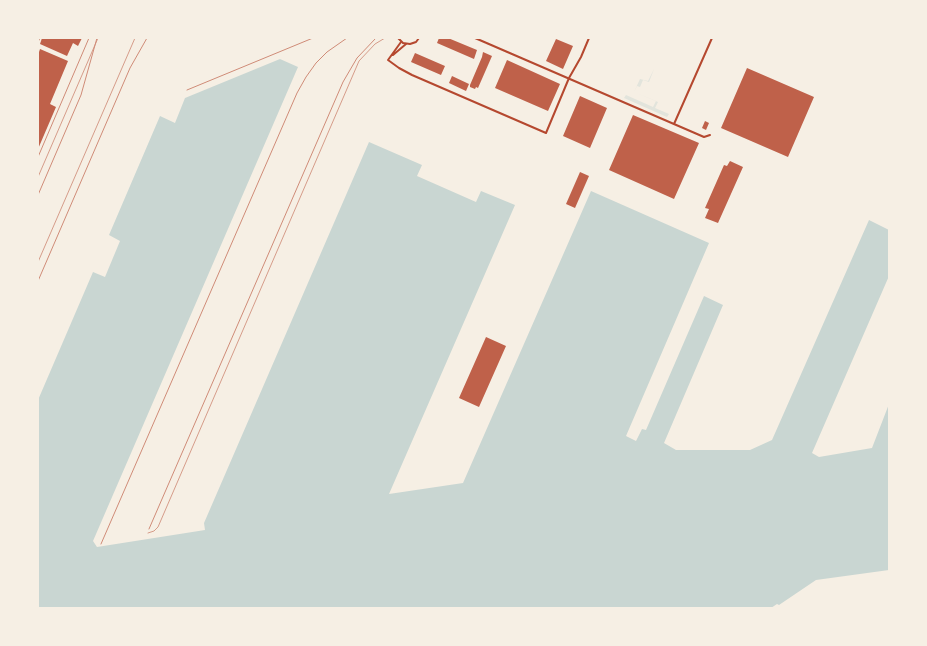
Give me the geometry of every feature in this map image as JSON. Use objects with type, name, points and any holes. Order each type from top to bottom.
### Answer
[{"type":"street","points":[[398,38],[406,44],[413,44],[419,38]]},
{"type":"street","points":[[475,38],[704,137],[710,136]]},
{"type":"street","points":[[401,42],[388,60],[412,75],[546,132],[568,78],[582,56],[590,38]]},
{"type":"street","points":[[674,124],[712,38]]},
{"type":"street","points":[[391,57],[406,44]]},
{"type":"lane","points":[[38,177],[98,38]]},
{"type":"lane","points":[[38,262],[135,38]]},
{"type":"lane","points":[[148,533],[158,527],[360,61],[375,44],[385,38]]},
{"type":"shaded area","points":[[280,59],[298,67],[93,541],[97,547],[205,530],[204,523],[369,142],[422,165],[417,176],[476,202],[481,191],[515,205],[389,494],[463,483],[591,191],[709,243],[626,436],[636,441],[642,429],[646,430],[704,296],[723,305],[664,443],[676,450],[750,450],[772,440],[869,220],[889,230],[889,276],[812,453],[819,457],[872,448],[889,404],[889,570],[816,580],[779,605],[777,604],[771,608],[38,608],[38,400],[93,272],[105,277],[120,241],[109,235],[160,116],[175,123],[185,98]]},
{"type":"shaded area","points":[[654,69],[649,82],[643,80],[640,87],[637,86],[634,92],[640,79],[648,81]]},
{"type":"shaded area","points":[[626,95],[653,107],[656,101],[658,102],[655,108],[669,114],[667,117],[624,98]]},
{"type":"building","points":[[42,38],[82,38],[78,46],[73,43],[67,56],[40,44]]},
{"type":"building","points":[[439,38],[448,38],[477,50],[474,59],[437,43]]},
{"type":"building","points":[[556,39],[573,46],[563,69],[546,61]]},
{"type":"building","points":[[40,49],[68,61],[50,104],[56,107],[38,149],[38,55]]},
{"type":"building","points":[[483,52],[492,56],[478,88],[476,87],[475,89],[470,87],[470,85]]},
{"type":"building","points":[[415,53],[445,66],[441,75],[411,62]]},
{"type":"building","points":[[507,60],[560,84],[548,111],[495,88]]},
{"type":"building","points":[[747,68],[814,97],[788,157],[721,128]]},
{"type":"building","points":[[452,76],[469,84],[466,91],[449,83]]},
{"type":"building","points":[[580,96],[607,108],[590,148],[563,136]]},
{"type":"building","points":[[633,115],[699,143],[674,199],[609,170]]},
{"type":"building","points":[[705,121],[709,123],[706,130],[702,128]]},
{"type":"building","points":[[730,161],[743,167],[718,223],[705,218],[709,209],[705,208],[724,165],[727,166]]},
{"type":"building","points":[[580,172],[589,176],[575,208],[566,204]]},
{"type":"building","points":[[486,337],[506,346],[479,407],[459,398]]},
{"type":"railway","points":[[38,42],[40,38]]},
{"type":"railway","points":[[38,157],[89,38]]},
{"type":"railway","points":[[38,195],[81,95],[97,38]]},
{"type":"railway","points":[[38,281],[130,68],[147,38]]},
{"type":"railway","points":[[187,90],[313,38]]},
{"type":"railway","points":[[101,544],[297,93],[316,63],[327,52],[347,38]]},
{"type":"railway","points":[[149,529],[343,82],[357,58],[376,38]]}]
